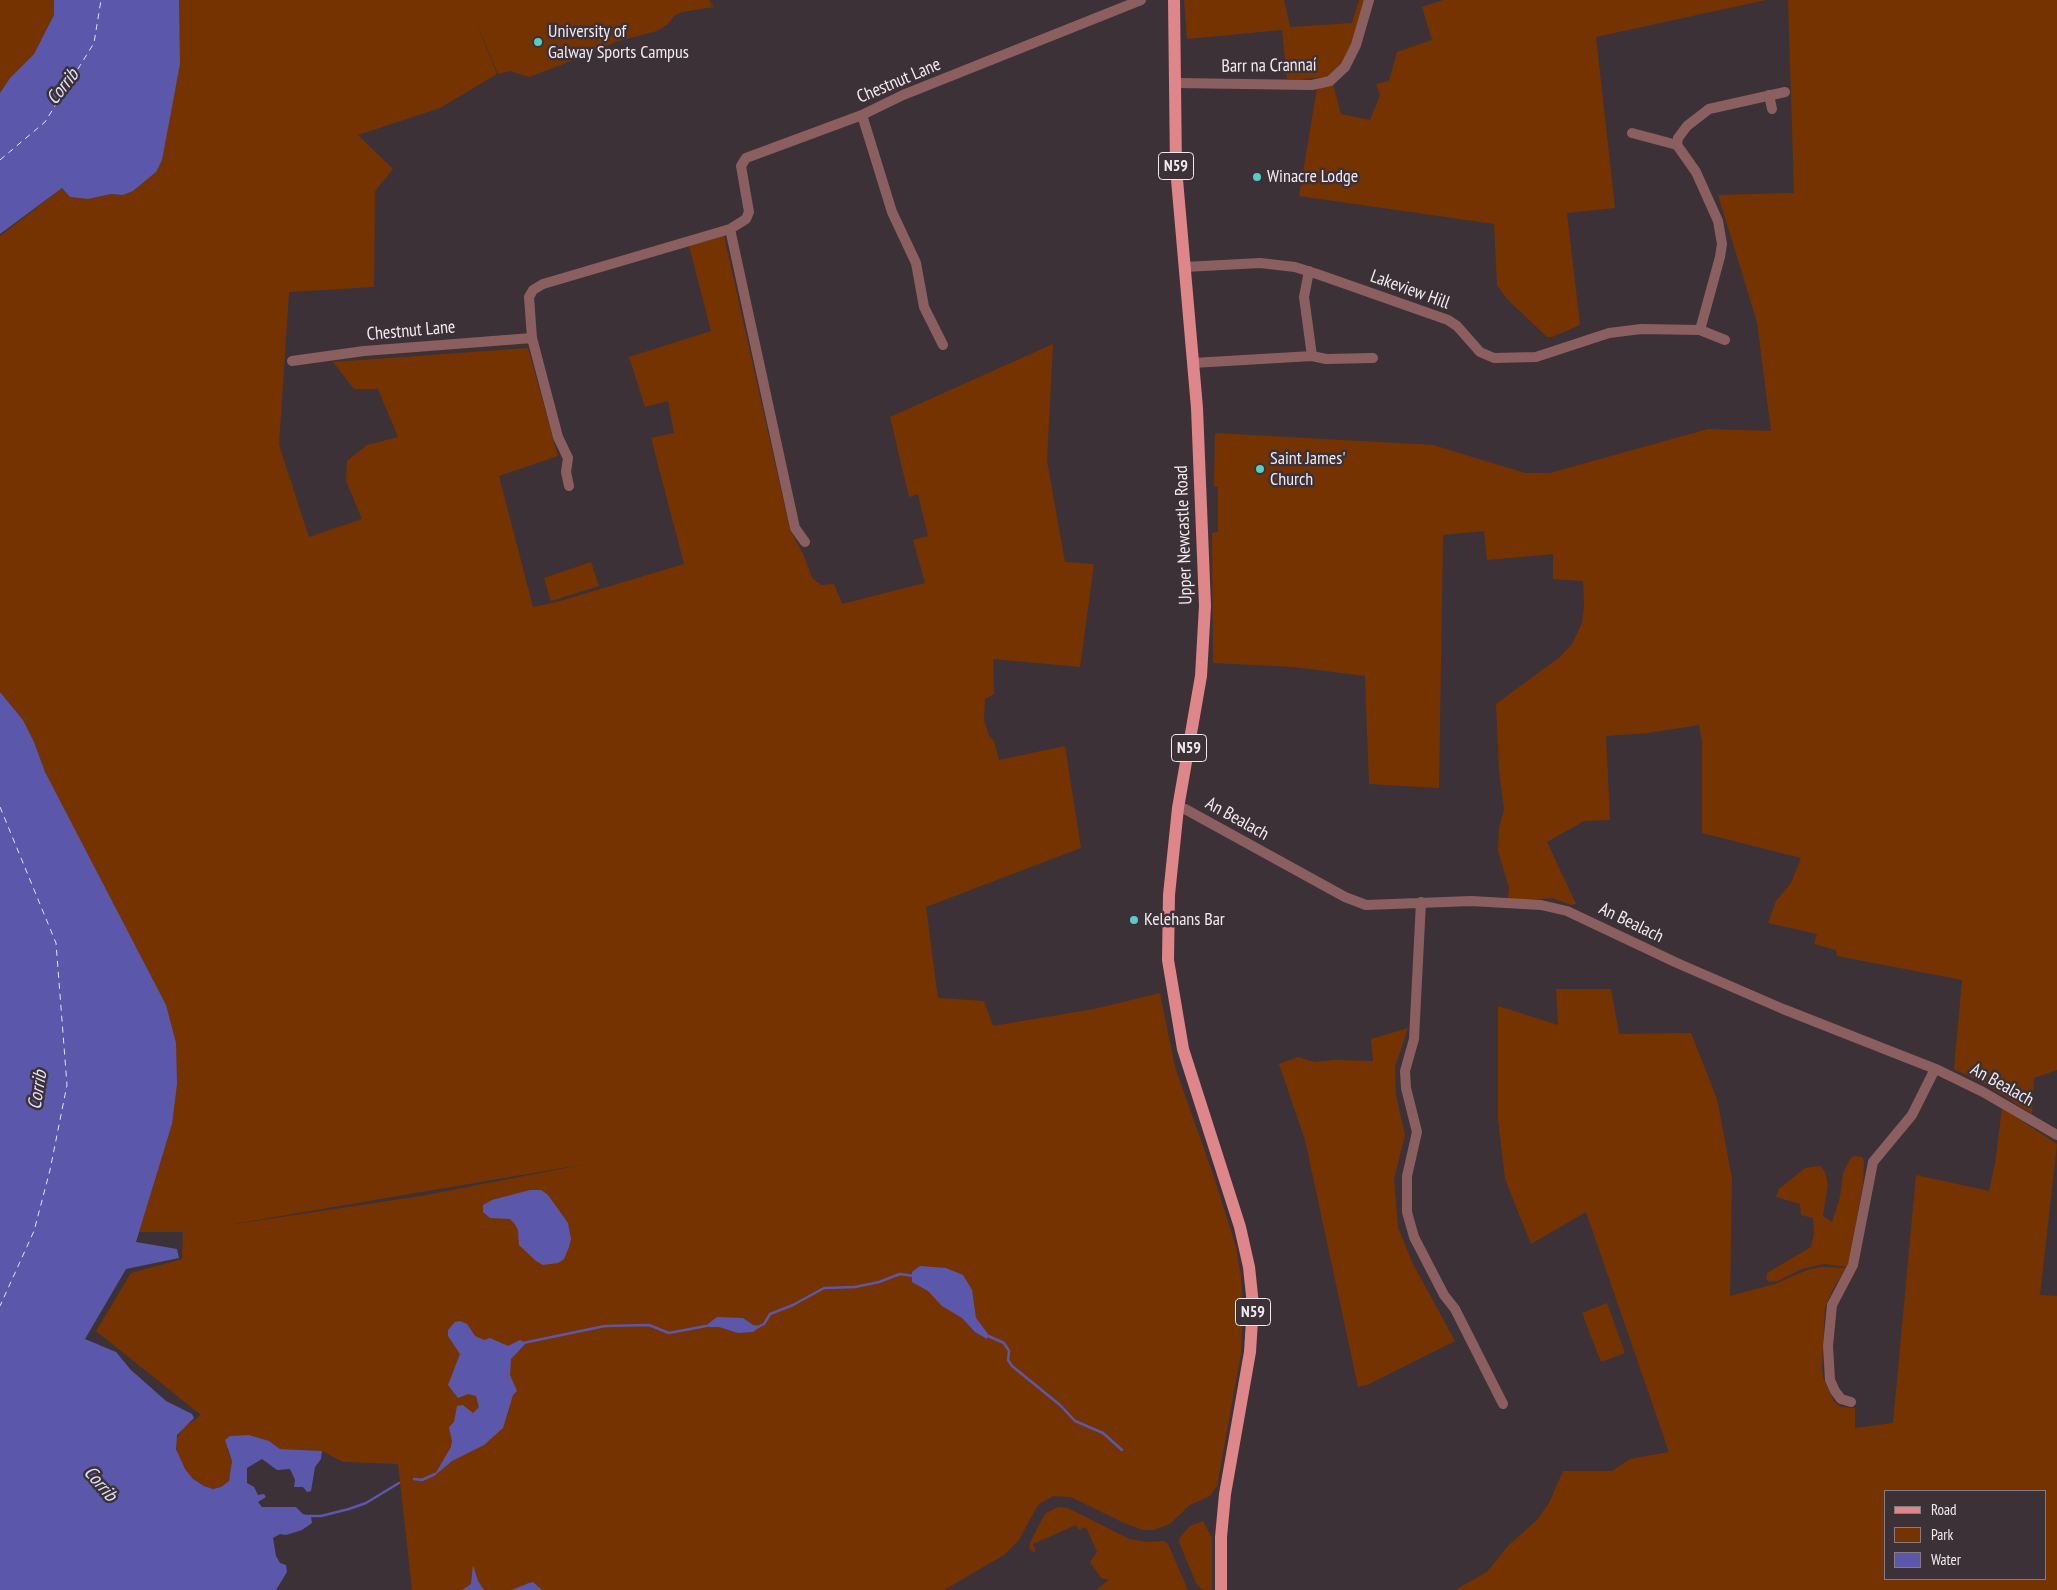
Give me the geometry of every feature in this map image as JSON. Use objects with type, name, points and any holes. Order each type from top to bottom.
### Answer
[{"type":"main road","name":"Upper Newcastle Road","points":[[1174,0],[1176,168],[1202,494],[1204,641],[1196,710],[1178,808],[1169,896],[1168,953],[1176,1017],[1187,1065],[1240,1227],[1252,1288],[1250,1352],[1230,1465],[1222,1524],[1220,1590]]},
{"type":"street","name":"Chestnut Lane","points":[[569,486],[566,472],[568,458],[558,437],[532,338],[529,297],[532,290],[543,284],[730,228],[746,219],[749,212],[741,166],[743,161],[862,115],[903,95],[1141,0]]},
{"type":"street","name":"Barr na Crannaí","points":[[1176,83],[1312,85],[1330,80],[1345,68],[1356,45],[1369,0]]},
{"type":"street","points":[[1677,145],[1678,138],[1687,126],[1709,109],[1785,92]]},
{"type":"street","points":[[1769,95],[1772,109]]},
{"type":"street","points":[[862,115],[892,212],[916,263],[924,307],[942,345]]},
{"type":"street","points":[[1632,133],[1677,145],[1696,172],[1710,199],[1721,234],[1720,257],[1700,330]]},
{"type":"street","points":[[730,228],[795,528],[805,542]]},
{"type":"street","name":"Lakeview Hill","points":[[1184,267],[1260,264],[1295,267],[1448,320],[1458,326],[1480,352],[1494,358],[1536,357],[1621,331],[1663,328],[1700,330],[1725,340]]},
{"type":"street","points":[[1309,272],[1304,297],[1312,356]]},
{"type":"street","name":"Chestnut Lane","points":[[292,361],[373,350],[532,338]]},
{"type":"street","points":[[1193,363],[1312,356],[1326,359],[1373,358]]},
{"type":"street","name":"An Bealach","points":[[1178,808],[1185,809],[1356,902],[1373,906],[1422,902],[1488,902],[1541,905],[1567,911],[1677,964],[1775,1006],[1935,1069],[1984,1092],[2057,1135]]},
{"type":"street","points":[[1422,902],[1414,1039],[1405,1071],[1406,1088],[1417,1132],[1407,1176],[1407,1212],[1414,1237],[1444,1295],[1455,1309],[1503,1404]]},
{"type":"street","points":[[1851,1402],[1842,1399],[1830,1380],[1828,1346],[1832,1305],[1853,1265],[1873,1162],[1912,1115],[1935,1069]]},
{"type":"green space","points":[[0,0],[54,0],[54,15],[34,54],[10,78],[0,93]]},
{"type":"green space","points":[[179,0],[709,0],[714,7],[682,12],[674,16],[668,24],[657,31],[615,42],[600,50],[529,77],[510,71],[498,74],[473,14],[497,74],[440,108],[358,135],[393,169],[375,191],[374,287],[289,292],[279,445],[309,537],[362,519],[346,481],[347,461],[367,445],[398,437],[378,389],[354,389],[333,362],[528,348],[558,456],[499,476],[533,607],[557,602],[684,564],[651,438],[674,433],[668,401],[645,407],[629,357],[711,331],[689,246],[724,236],[790,530],[804,556],[812,578],[821,585],[834,584],[842,604],[925,583],[913,540],[928,536],[918,494],[909,497],[890,417],[1053,344],[1047,461],[1065,562],[1094,564],[1080,667],[993,659],[994,694],[985,699],[984,720],[989,736],[994,741],[999,760],[1065,746],[1081,848],[926,907],[938,998],[984,1001],[993,1026],[1094,1009],[1160,993],[1175,1067],[1214,1177],[1236,1247],[1243,1305],[1241,1354],[1217,1486],[1210,1496],[1190,1505],[1170,1524],[1154,1530],[1143,1530],[1071,1497],[1053,1496],[1038,1505],[1019,1540],[1004,1555],[944,1590],[412,1590],[398,1464],[343,1462],[322,1451],[280,1449],[269,1441],[227,1449],[232,1461],[229,1481],[221,1487],[213,1489],[204,1486],[193,1479],[185,1469],[179,1458],[175,1442],[182,1429],[201,1415],[96,1331],[131,1273],[182,1259],[183,1232],[139,1232],[172,1124],[34,742],[23,720],[0,692],[0,236],[62,188],[70,197],[88,199],[111,194],[123,195],[133,191],[156,172],[180,64]],"holes":[[[586,1164],[421,1196],[222,1226]]]},
{"type":"green space","points":[[1184,0],[1284,0],[1290,27],[1352,23],[1359,0],[1366,0],[1356,35],[1341,67],[1327,77],[1287,79],[1282,30],[1187,39]]},
{"type":"green space","points":[[1443,0],[1766,0],[1596,37],[1615,208],[1567,213],[1580,325],[1552,337],[1547,337],[1507,299],[1497,285],[1494,224],[1299,196],[1317,88],[1333,84],[1341,114],[1370,120],[1380,95],[1376,84],[1389,81],[1397,52],[1432,40],[1422,7]]},
{"type":"green space","points":[[1788,0],[2057,0],[2057,1070],[2034,1078],[2032,1114],[1985,1084],[1954,1069],[1962,980],[1837,956],[1836,950],[1814,944],[1817,934],[1768,923],[1776,901],[1791,883],[1801,858],[1702,833],[1702,742],[1699,725],[1648,733],[1606,736],[1610,820],[1584,821],[1547,842],[1576,904],[1571,905],[1552,898],[1515,901],[1508,898],[1509,888],[1498,851],[1499,827],[1504,810],[1499,770],[1496,704],[1560,657],[1572,644],[1582,623],[1584,606],[1583,581],[1553,579],[1553,554],[1487,560],[1484,531],[1443,535],[1439,788],[1369,784],[1365,676],[1294,667],[1213,663],[1212,533],[1218,532],[1218,487],[1214,486],[1215,433],[1433,445],[1525,473],[1550,473],[1708,429],[1771,431],[1757,322],[1718,195],[1794,193]]},
{"type":"green space","points":[[591,562],[599,586],[551,601],[544,578]]},
{"type":"green space","points":[[1556,989],[1611,989],[1619,1034],[1691,1033],[1717,1099],[1732,1178],[1730,1296],[1775,1284],[1807,1270],[1821,1267],[1846,1268],[1833,1289],[1825,1308],[1822,1366],[1823,1377],[1834,1402],[1841,1407],[1855,1408],[1855,1428],[1893,1423],[1916,1175],[1989,1191],[1995,1164],[2002,1108],[2057,1144],[2040,1295],[2057,1296],[2057,1590],[1455,1590],[1487,1572],[1508,1546],[1537,1520],[1549,1503],[1563,1471],[1612,1471],[1630,1459],[1669,1452],[1586,1212],[1531,1244],[1505,1179],[1498,1119],[1498,1006],[1558,1025]]},
{"type":"green space","points":[[1408,1028],[1395,1067],[1396,1095],[1405,1135],[1394,1179],[1398,1227],[1412,1262],[1455,1341],[1367,1385],[1358,1387],[1305,1140],[1279,1064],[1298,1057],[1315,1062],[1334,1060],[1373,1061],[1371,1039]]},
{"type":"green space","points":[[1854,1156],[1862,1157],[1864,1160],[1863,1183],[1848,1267],[1824,1264],[1802,1269],[1778,1281],[1769,1282],[1766,1279],[1767,1273],[1811,1247],[1814,1234],[1813,1218],[1801,1215],[1800,1204],[1776,1197],[1779,1189],[1805,1168],[1820,1166],[1825,1172],[1828,1184],[1823,1216],[1832,1222],[1840,1197],[1843,1173],[1850,1159]]},
{"type":"green space","points":[[1607,1303],[1625,1353],[1601,1362],[1582,1313]]},
{"type":"green space","points":[[1058,1507],[1068,1508],[1129,1539],[1148,1542],[1164,1541],[1168,1544],[1188,1590],[1096,1590],[1109,1580],[1101,1578],[1090,1562],[1097,1552],[1086,1527],[1079,1530],[1076,1525],[1033,1544],[1036,1551],[1033,1552],[1029,1548],[1030,1543],[1042,1519],[1046,1513]]},
{"type":"green space","points":[[1203,1521],[1212,1538],[1212,1590],[1203,1590],[1196,1583],[1179,1542],[1180,1537],[1190,1526]]},
{"type":"water","name":"Corrib","points":[[54,0],[179,0],[180,64],[162,160],[156,172],[133,191],[123,195],[111,194],[88,199],[70,197],[62,188],[0,234],[0,93],[10,78],[34,54],[54,15]]},
{"type":"water","name":"Corrib","points":[[0,692],[23,720],[34,742],[45,772],[166,1005],[176,1043],[177,1084],[172,1124],[136,1242],[177,1249],[179,1258],[126,1269],[85,1339],[116,1352],[131,1370],[166,1401],[192,1414],[194,1418],[177,1435],[176,1449],[185,1469],[193,1479],[204,1486],[213,1489],[221,1487],[229,1481],[232,1461],[225,1440],[230,1436],[249,1435],[269,1441],[280,1449],[322,1451],[321,1459],[315,1467],[311,1491],[307,1492],[303,1487],[294,1487],[295,1480],[290,1469],[277,1470],[262,1459],[247,1468],[247,1483],[254,1487],[258,1495],[264,1494],[266,1497],[258,1502],[262,1507],[296,1507],[303,1514],[311,1517],[312,1523],[302,1530],[286,1535],[280,1534],[273,1538],[276,1556],[280,1563],[286,1565],[287,1572],[276,1590],[0,1590]]},
{"type":"water","points":[[530,1190],[541,1190],[548,1195],[568,1223],[571,1239],[569,1247],[564,1259],[558,1263],[543,1265],[536,1261],[519,1245],[518,1230],[510,1219],[490,1218],[483,1212],[483,1205],[492,1200]]},
{"type":"water","points":[[920,1266],[946,1268],[963,1275],[972,1290],[976,1318],[988,1334],[987,1339],[975,1332],[962,1318],[942,1306],[928,1291],[912,1282],[912,1272]]},
{"type":"water","points":[[717,1317],[743,1318],[753,1325],[761,1326],[753,1332],[738,1333],[719,1327],[704,1327]]},
{"type":"water","points":[[460,1321],[467,1324],[475,1336],[484,1340],[490,1338],[508,1346],[520,1340],[526,1343],[511,1359],[510,1375],[517,1391],[513,1395],[503,1428],[484,1445],[452,1461],[434,1476],[451,1447],[452,1441],[449,1427],[454,1422],[457,1406],[463,1405],[473,1413],[479,1407],[476,1396],[468,1394],[458,1398],[448,1385],[460,1354],[448,1336],[448,1330],[455,1322]]},
{"type":"water","points":[[473,1565],[478,1581],[484,1590],[462,1590],[471,1584]]},
{"type":"water","points":[[533,1582],[542,1590],[511,1590],[529,1583]]},
{"type":"waterway","points":[[758,1327],[764,1324],[770,1314],[793,1305],[824,1288],[855,1287],[879,1282],[900,1274],[914,1276]]},
{"type":"waterway","points":[[523,1343],[605,1326],[649,1325],[669,1333],[706,1326]]},
{"type":"waterway","points":[[986,1335],[1004,1343],[1009,1351],[1008,1360],[1012,1366],[1060,1405],[1075,1421],[1103,1433],[1122,1450]]},
{"type":"waterway","points":[[414,1479],[422,1480],[435,1474]]},
{"type":"waterway","points":[[303,1516],[321,1516],[349,1509],[366,1503],[399,1483]]},
{"type":"ferry route","points":[[0,160],[45,122],[94,43],[101,0]]},
{"type":"ferry route","points":[[0,807],[56,943],[67,1085],[50,1170],[34,1231],[0,1306]]},
{"type":"place","name":"University of Galway Sports Campus","points":[[538,42]]},
{"type":"place","name":"Winacre Lodge","points":[[1257,177]]},
{"type":"place","name":"Saint James' Church","points":[[1260,469]]},
{"type":"place","name":"Kelehans Bar","points":[[1134,920]]}]
